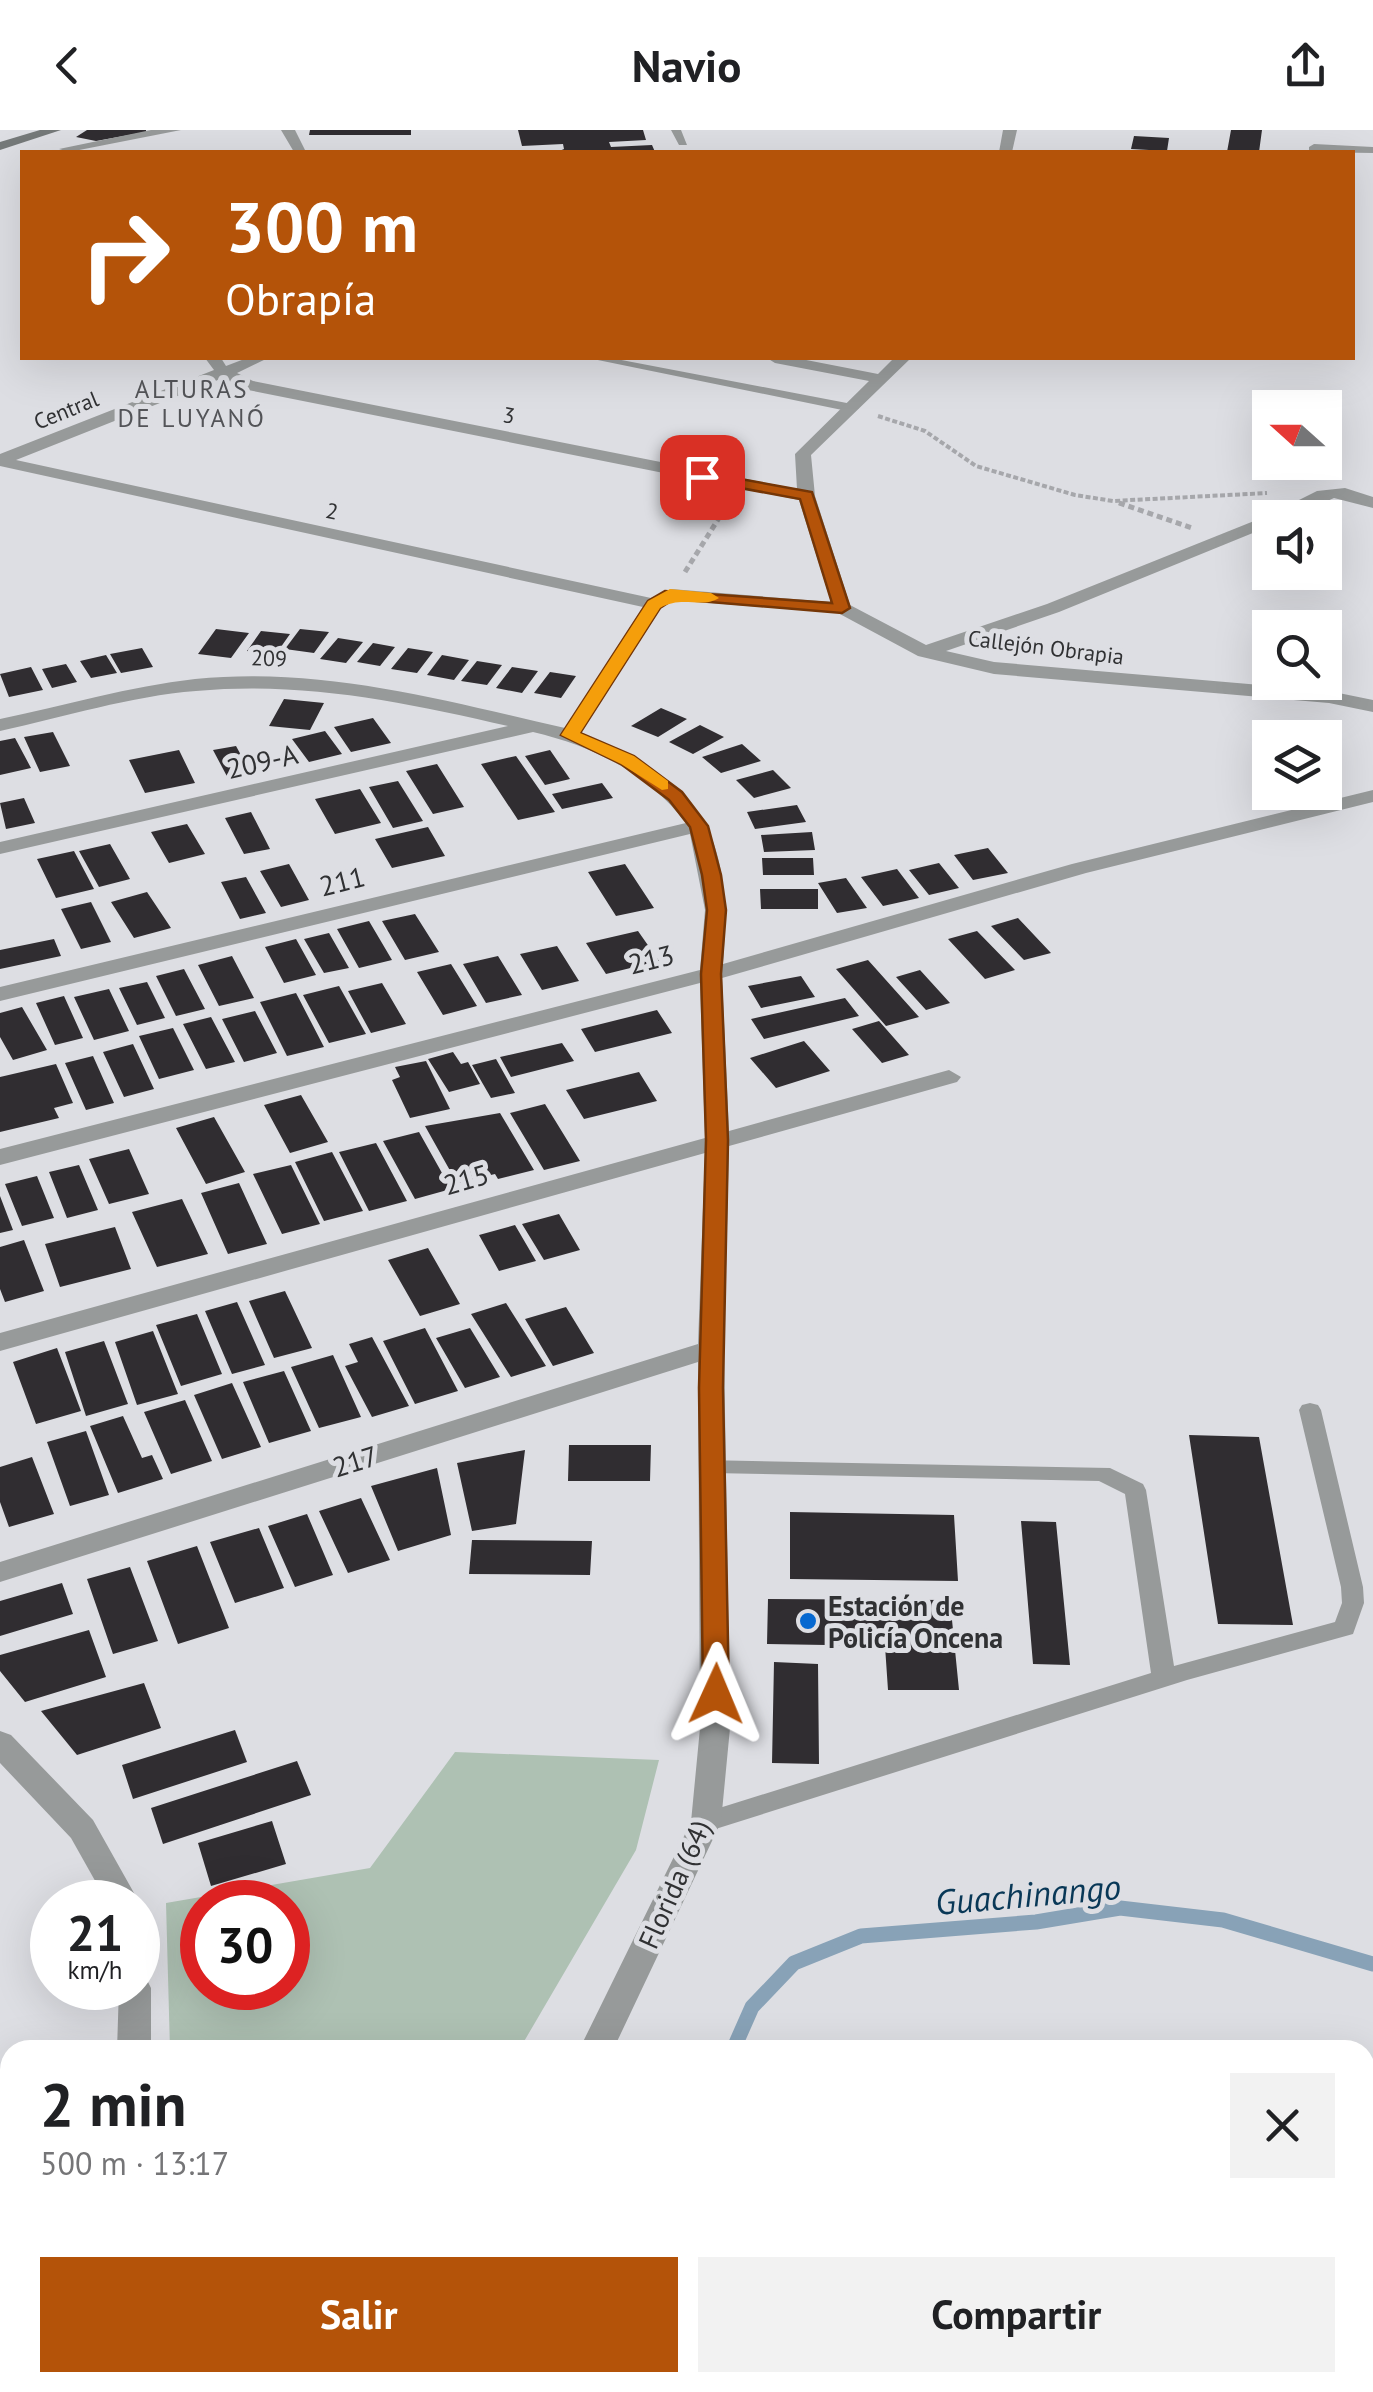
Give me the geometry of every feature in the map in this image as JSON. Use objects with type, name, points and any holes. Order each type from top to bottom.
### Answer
[{"type":"main road","points":[[0,146],[54,130]]},
{"type":"street","points":[[73,150],[174,130]]},
{"type":"street","points":[[35,136],[66,150]]},
{"type":"street","name":"Central","points":[[0,461],[218,365],[248,360]]},
{"type":"street","points":[[785,360],[881,379]]},
{"type":"street","points":[[842,608],[806,496],[803,454],[901,360]]},
{"type":"street","name":"3","points":[[218,365],[248,385],[806,496]]},
{"type":"street","name":"2","points":[[0,461],[662,599],[842,608]]},
{"type":"street","points":[[1313,500],[1334,490],[1345,490],[1373,503]]},
{"type":"street","points":[[925,652],[1053,608],[1252,529]]},
{"type":"street","points":[[570,735],[662,599]]},
{"type":"street","name":"Callejón Obrapia","points":[[842,608],[925,652],[994,668],[1329,697],[1373,706]]},
{"type":"street","name":"209","points":[[0,724],[192,684],[266,681],[385,692],[536,725]]},
{"type":"street","name":"Florida (64)","points":[[536,725],[570,735],[647,773],[676,796],[699,826],[716,910],[711,974],[717,1140],[711,1349],[716,1728],[706,1822],[601,2040]]},
{"type":"street","name":"209-A","points":[[0,848],[536,725]]},
{"type":"street","name":"213","points":[[0,1157],[711,974],[1079,868],[1373,796]]},
{"type":"street","name":"211","points":[[0,994],[699,826]]},
{"type":"street","name":"215","points":[[0,1342],[949,1077]]},
{"type":"street","name":"217","points":[[0,1572],[711,1349]]},
{"type":"street","points":[[0,1743],[82,1829],[111,1880]]},
{"type":"street","points":[[134,2040],[135,2010]]},
{"type":"lane","points":[[676,130],[683,143]]},
{"type":"lane","points":[[1314,150],[1373,150]]},
{"type":"lane","points":[[604,360],[852,408]]},
{"type":"lane","points":[[706,1822],[1164,1679],[1345,1628],[1353,1603],[1352,1587],[1310,1410]]},
{"type":"lane","points":[[711,1466],[1102,1472],[1121,1480],[1135,1490],[1164,1679]]},
{"type":"path","points":[[852,408],[925,431],[976,466],[998,474],[1113,502],[1228,540]]},
{"type":"path","points":[[662,599],[740,485]]},
{"type":"path","points":[[1113,502],[1276,493]]},
{"type":"green space","points":[[455,1752],[659,1760],[636,1850],[525,2040],[170,2040],[166,1903],[180,1901],[180,2010],[310,2010],[310,1880],[300,1880],[370,1868]]},
{"type":"building","points":[[87,130],[146,132],[96,141],[76,137]]},
{"type":"building","points":[[310,130],[411,130],[411,135],[309,135]]},
{"type":"building","points":[[518,130],[643,130],[646,140],[609,142],[611,147],[652,145],[654,150],[562,150],[563,144],[522,146]]},
{"type":"building","points":[[1231,130],[1262,130],[1259,150],[1227,150]]},
{"type":"building","points":[[1134,136],[1169,138],[1167,150],[1131,149]]},
{"type":"building","points":[[216,629],[249,633],[231,658],[198,654]]},
{"type":"building","points":[[300,629],[329,632],[314,653],[285,649]]},
{"type":"building","points":[[261,631],[290,634],[276,654],[247,651]]},
{"type":"building","points":[[338,638],[363,642],[346,663],[320,659]]},
{"type":"building","points":[[373,643],[395,647],[380,666],[357,662]]},
{"type":"building","points":[[142,648],[153,667],[121,673],[110,654]]},
{"type":"building","points":[[408,648],[433,652],[417,673],[391,669]]},
{"type":"building","points":[[106,655],[117,673],[91,678],[80,661]]},
{"type":"building","points":[[442,655],[469,660],[454,680],[427,675]]},
{"type":"building","points":[[477,661],[502,665],[487,685],[461,681]]},
{"type":"building","points":[[66,664],[77,682],[52,688],[42,669]]},
{"type":"building","points":[[31,667],[43,690],[9,697],[0,674]]},
{"type":"building","points":[[512,667],[538,671],[522,693],[496,688]]},
{"type":"building","points":[[550,672],[576,676],[561,698],[534,693]]},
{"type":"building","points":[[284,699],[324,703],[310,730],[269,726]]},
{"type":"building","points":[[661,708],[687,719],[658,737],[631,726]]},
{"type":"building","points":[[373,718],[391,743],[351,752],[334,727]]},
{"type":"building","points":[[700,725],[724,737],[693,754],[669,742]]},
{"type":"building","points":[[325,731],[342,754],[309,762],[292,739]]},
{"type":"building","points":[[53,732],[70,766],[40,772],[24,737]]},
{"type":"building","points":[[15,738],[31,768],[0,775],[0,741]]},
{"type":"building","points":[[742,744],[761,761],[721,773],[702,757]]},
{"type":"building","points":[[236,746],[253,777],[230,782],[213,750]]},
{"type":"building","points":[[179,750],[195,783],[145,793],[129,760]]},
{"type":"building","points":[[550,750],[570,779],[545,785],[525,756]]},
{"type":"building","points":[[516,756],[555,812],[518,820],[481,764]]},
{"type":"building","points":[[437,764],[464,807],[433,814],[406,771]]},
{"type":"building","points":[[773,770],[791,788],[754,798],[736,780]]},
{"type":"building","points":[[398,781],[423,821],[393,828],[369,787]]},
{"type":"building","points":[[602,783],[613,798],[562,809],[552,794]]},
{"type":"building","points":[[360,789],[381,823],[335,834],[315,799]]},
{"type":"building","points":[[24,798],[35,823],[6,829],[0,803]]},
{"type":"building","points":[[797,805],[806,822],[755,829],[747,812]]},
{"type":"building","points":[[251,812],[270,849],[244,854],[225,818]]},
{"type":"building","points":[[187,824],[205,854],[169,863],[151,832]]},
{"type":"building","points":[[428,827],[445,856],[392,868],[375,839]]},
{"type":"building","points":[[812,832],[815,850],[764,852],[761,835]]},
{"type":"building","points":[[110,844],[130,879],[99,887],[79,851]]},
{"type":"building","points":[[988,848],[1008,873],[973,880],[954,855]]},
{"type":"building","points":[[74,851],[94,889],[56,898],[37,859]]},
{"type":"building","points":[[762,858],[813,858],[814,875],[763,875]]},
{"type":"building","points":[[939,863],[959,888],[929,895],[909,870]]},
{"type":"building","points":[[289,864],[309,900],[281,907],[260,871]]},
{"type":"building","points":[[625,864],[654,908],[616,916],[588,872]]},
{"type":"building","points":[[897,869],[919,898],[883,906],[861,877]]},
{"type":"building","points":[[246,877],[266,913],[240,919],[221,882]]},
{"type":"building","points":[[846,878],[867,908],[837,913],[818,883]]},
{"type":"building","points":[[760,889],[818,889],[818,909],[761,909]]},
{"type":"building","points":[[147,892],[171,928],[134,938],[111,902]]},
{"type":"building","points":[[91,902],[111,942],[81,949],[61,909]]},
{"type":"building","points":[[415,914],[439,952],[405,960],[382,921]]},
{"type":"building","points":[[1018,918],[1051,953],[1024,960],[991,926]]},
{"type":"building","points":[[369,921],[392,960],[359,968],[337,929]]},
{"type":"building","points":[[638,931],[659,961],[606,974],[586,943]]},
{"type":"building","points":[[977,931],[1015,970],[985,979],[948,939]]},
{"type":"building","points":[[329,933],[349,968],[324,973],[304,939]]},
{"type":"building","points":[[54,939],[61,956],[0,969],[0,950]]},
{"type":"building","points":[[296,939],[316,975],[284,983],[265,947]]},
{"type":"building","points":[[557,946],[579,981],[542,990],[520,954]]},
{"type":"building","points":[[232,956],[254,998],[219,1006],[198,965]]},
{"type":"building","points":[[498,956],[522,995],[486,1003],[463,964]]},
{"type":"building","points":[[868,960],[919,1017],[886,1026],[836,969]]},
{"type":"building","points":[[451,964],[477,1006],[443,1015],[417,972]]},
{"type":"building","points":[[184,969],[205,1009],[176,1016],[156,976]]},
{"type":"building","points":[[920,970],[950,1003],[926,1010],[896,977]]},
{"type":"building","points":[[801,976],[815,997],[761,1008],[748,986]]},
{"type":"building","points":[[147,982],[165,1018],[137,1025],[119,988]]},
{"type":"building","points":[[382,983],[406,1024],[371,1033],[348,991]]},
{"type":"building","points":[[339,986],[366,1034],[329,1043],[303,995]]},
{"type":"building","points":[[109,989],[129,1031],[94,1040],[74,997]]},
{"type":"building","points":[[296,993],[324,1047],[287,1056],[260,1002]]},
{"type":"building","points":[[64,996],[83,1038],[55,1045],[36,1003]]},
{"type":"building","points":[[845,998],[859,1016],[764,1039],[751,1019]]},
{"type":"building","points":[[22,1007],[47,1050],[13,1060],[0,1037],[0,1013]]},
{"type":"building","points":[[657,1010],[672,1033],[595,1052],[581,1029]]},
{"type":"building","points":[[255,1011],[277,1053],[244,1062],[222,1019]]},
{"type":"building","points":[[211,1017],[235,1062],[206,1069],[183,1024]]},
{"type":"building","points":[[879,1021],[909,1055],[882,1063],[852,1029]]},
{"type":"building","points":[[173,1028],[194,1070],[159,1079],[139,1036]]},
{"type":"building","points":[[804,1041],[830,1071],[776,1088],[750,1058]]},
{"type":"building","points":[[562,1043],[574,1061],[511,1077],[500,1057]]},
{"type":"building","points":[[133,1044],[154,1089],[124,1097],[103,1052]]},
{"type":"building","points":[[453,1052],[461,1064],[468,1062],[480,1084],[449,1092],[428,1059]]},
{"type":"building","points":[[93,1056],[114,1103],[86,1110],[65,1063]]},
{"type":"building","points":[[496,1059],[515,1093],[491,1098],[472,1065]]},
{"type":"building","points":[[426,1061],[450,1109],[410,1118],[392,1080],[400,1077],[395,1067]]},
{"type":"building","points":[[56,1064],[73,1103],[54,1108],[59,1118],[0,1132],[0,1077]]},
{"type":"building","points":[[639,1072],[657,1101],[584,1119],[566,1090]]},
{"type":"building","points":[[301,1095],[328,1142],[290,1153],[264,1105]]},
{"type":"building","points":[[545,1104],[580,1161],[544,1170],[510,1113]]},
{"type":"building","points":[[500,1113],[534,1170],[457,1183],[425,1126]]},
{"type":"building","points":[[214,1117],[245,1172],[206,1184],[176,1128]]},
{"type":"building","points":[[419,1132],[451,1189],[415,1199],[383,1141]]},
{"type":"building","points":[[376,1143],[407,1201],[369,1211],[339,1152]]},
{"type":"building","points":[[129,1149],[149,1194],[109,1204],[89,1159]]},
{"type":"building","points":[[332,1152],[363,1211],[324,1221],[295,1162]]},
{"type":"building","points":[[79,1165],[98,1210],[67,1218],[49,1172]]},
{"type":"building","points":[[291,1165],[320,1224],[282,1234],[253,1174]]},
{"type":"building","points":[[37,1176],[54,1218],[22,1226],[5,1184]]},
{"type":"building","points":[[239,1183],[267,1244],[228,1254],[201,1193]]},
{"type":"building","points":[[0,1196],[13,1230],[0,1233]]},
{"type":"building","points":[[182,1199],[208,1254],[157,1267],[132,1212]]},
{"type":"building","points":[[559,1214],[580,1250],[544,1260],[522,1224]]},
{"type":"building","points":[[515,1225],[536,1261],[499,1271],[479,1235]]},
{"type":"building","points":[[115,1227],[131,1269],[60,1287],[45,1244]]},
{"type":"building","points":[[24,1240],[44,1291],[5,1302],[0,1289],[0,1247]]},
{"type":"building","points":[[428,1248],[460,1304],[420,1316],[388,1260]]},
{"type":"building","points":[[285,1291],[312,1348],[274,1358],[249,1301]]},
{"type":"building","points":[[237,1302],[265,1365],[232,1374],[205,1311]]},
{"type":"building","points":[[506,1303],[546,1366],[511,1377],[471,1314]]},
{"type":"building","points":[[566,1307],[594,1353],[553,1366],[525,1319]]},
{"type":"building","points":[[197,1314],[222,1374],[181,1386],[156,1325]]},
{"type":"building","points":[[425,1328],[458,1391],[415,1404],[383,1341]]},
{"type":"building","points":[[470,1328],[500,1377],[465,1388],[436,1338]]},
{"type":"building","points":[[153,1331],[178,1394],[137,1405],[115,1342]]},
{"type":"building","points":[[372,1337],[409,1406],[372,1417],[345,1366],[358,1362],[349,1344]]},
{"type":"building","points":[[104,1341],[128,1404],[86,1416],[65,1352]]},
{"type":"building","points":[[57,1348],[81,1411],[36,1424],[13,1362]]},
{"type":"building","points":[[333,1355],[361,1417],[319,1428],[291,1367]]},
{"type":"building","points":[[284,1371],[311,1431],[269,1443],[243,1382]]},
{"type":"building","points":[[232,1383],[261,1447],[222,1459],[194,1395]]},
{"type":"building","points":[[185,1400],[212,1461],[171,1474],[144,1412]]},
{"type":"building","points":[[123,1416],[142,1458],[152,1455],[163,1479],[118,1493],[90,1426]]},
{"type":"building","points":[[86,1431],[109,1495],[70,1506],[47,1442]]},
{"type":"building","points":[[1189,1435],[1259,1437],[1293,1625],[1218,1624]]},
{"type":"building","points":[[569,1445],[651,1445],[650,1481],[568,1481]]},
{"type":"building","points":[[525,1450],[516,1524],[472,1531],[457,1463]]},
{"type":"building","points":[[32,1457],[54,1514],[9,1527],[0,1502],[0,1467]]},
{"type":"building","points":[[437,1468],[451,1535],[398,1551],[371,1486]]},
{"type":"building","points":[[361,1498],[390,1560],[348,1573],[319,1511]]},
{"type":"building","points":[[790,1512],[954,1515],[958,1581],[790,1579]]},
{"type":"building","points":[[307,1514],[333,1575],[295,1587],[268,1526]]},
{"type":"building","points":[[1021,1521],[1056,1522],[1070,1665],[1033,1664]]},
{"type":"building","points":[[259,1528],[284,1588],[235,1603],[210,1542]]},
{"type":"building","points":[[472,1540],[592,1541],[590,1575],[469,1574]]},
{"type":"building","points":[[197,1546],[229,1628],[178,1644],[147,1561]]},
{"type":"building","points":[[130,1567],[158,1641],[113,1654],[87,1579]]},
{"type":"building","points":[[62,1583],[73,1614],[0,1636],[0,1601]]},
{"type":"building","points":[[768,1599],[950,1600],[959,1690],[888,1690],[885,1646],[767,1644]]},
{"type":"building","points":[[89,1630],[106,1677],[25,1702],[0,1671],[0,1655]]},
{"type":"building","points":[[774,1662],[818,1664],[819,1764],[772,1763]]},
{"type":"building","points":[[144,1683],[161,1728],[77,1755],[41,1711]]},
{"type":"building","points":[[235,1730],[247,1762],[133,1799],[122,1765]]},
{"type":"building","points":[[297,1761],[311,1795],[163,1844],[151,1808]]},
{"type":"building","points":[[272,1821],[286,1864],[231,1880],[209,1880],[198,1843]]},
{"type":"waterway","name":"Guachinango","points":[[737,2040],[752,2007],[794,1963],[861,1936],[1036,1922],[1120,1908],[1223,1920],[1373,1964]]},
{"type":"slow traffic","points":[[662,785],[628,760],[570,735],[654,604],[670,594],[711,598]]},
{"type":"place","name":"Estación de Policía Oncena","points":[[808,1621]]},
{"type":"district","name":"ALTURAS DE LUYANÓ","points":[[192,404]]},
{"type":"route","points":[[702,477],[806,496],[842,608],[670,594],[654,604],[570,735],[628,760],[676,796],[699,826],[712,875],[716,910],[711,974],[717,1140],[711,1466],[716,1694]]}]
